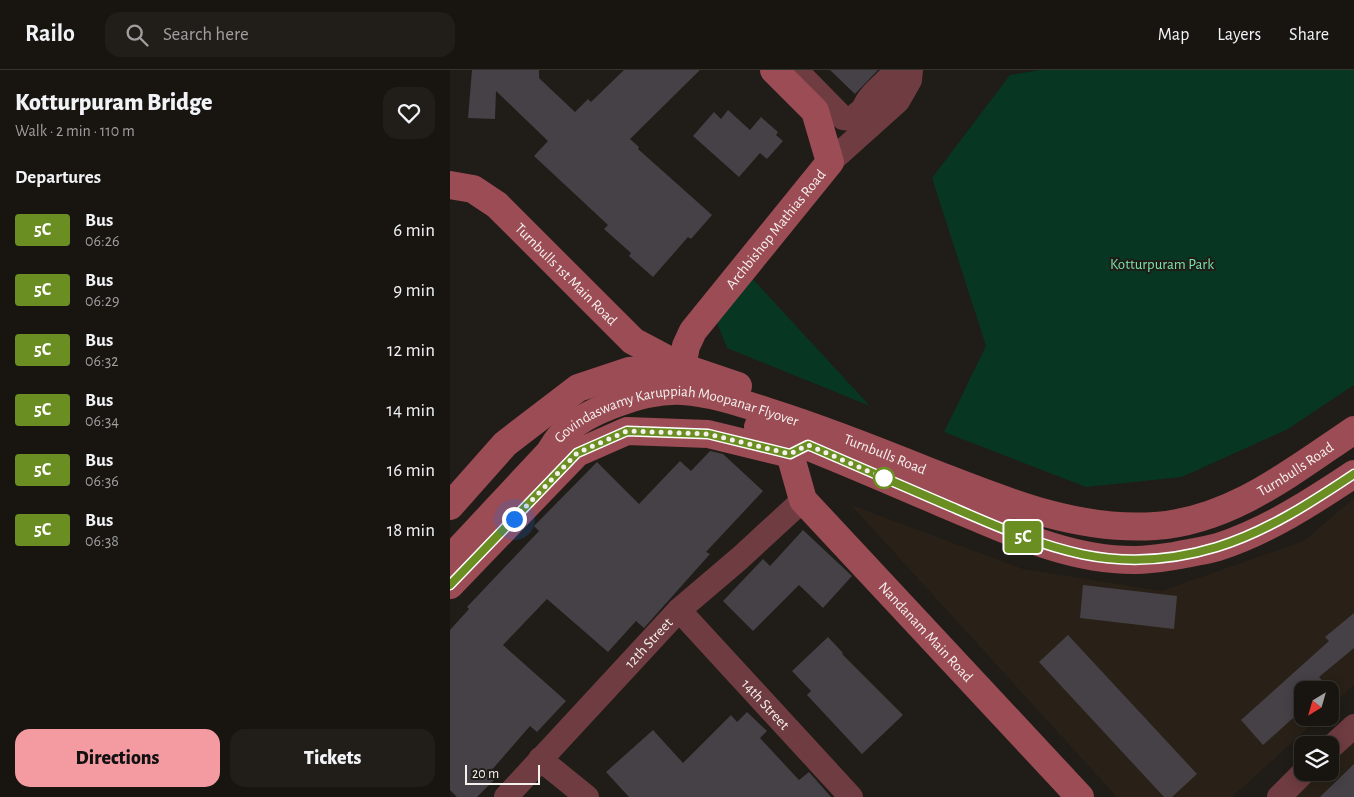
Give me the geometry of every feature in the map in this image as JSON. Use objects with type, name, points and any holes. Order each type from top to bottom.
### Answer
[{"type":"street","name":"Archbishop Mathias Road","points":[[682,366],[686,346],[693,331],[830,162],[815,112],[774,70]]},
{"type":"street","points":[[796,70],[843,118],[864,120]]},
{"type":"street","points":[[864,120],[866,102],[896,70]]},
{"type":"street","points":[[830,162],[864,120],[898,101],[910,80],[911,70]]},
{"type":"street","name":"Turnbulls 1st Main Road","points":[[450,185],[473,189],[497,205],[632,341],[682,366]]},
{"type":"street","name":"Turnbulls Road","points":[[450,506],[505,444],[578,388],[629,372],[682,366],[791,404],[803,442],[1024,538],[1067,552],[1093,557],[1136,560],[1217,547],[1249,535],[1331,490],[1354,474]]},
{"type":"street","name":"Govindaswamy Karuppiah Moopanar Flyover","points":[[450,559],[548,454],[568,449],[591,431],[615,419],[650,408],[723,405],[803,442]]},
{"type":"street","name":"Turnbulls Road","points":[[450,585],[577,453],[627,431],[708,434],[803,442],[1079,522],[1128,527],[1188,522],[1238,504],[1268,487],[1354,430]]},
{"type":"street","name":"Nandanam Main Road","points":[[803,442],[803,500],[1080,797]]},
{"type":"street","name":"12th Street","points":[[506,797],[679,610],[740,558],[803,500]]},
{"type":"street","name":"14th Street","points":[[679,610],[851,797]]},
{"type":"street","points":[[1339,740],[1354,726]]},
{"type":"street","points":[[540,759],[588,797]]},
{"type":"street","points":[[1279,797],[1295,781]]},
{"type":"shaded area","points":[[1354,498],[1354,685],[1339,699],[1339,681],[1294,681],[1294,726],[1310,726],[1299,736],[1294,736],[1294,741],[1232,797],[1117,797],[851,505],[1023,569],[1161,591],[1304,541]]},
{"type":"shaded area","points":[[1354,734],[1354,797],[1285,797],[1303,781],[1339,781],[1339,748]]},
{"type":"green space","name":"Kotturpuram Park","points":[[1040,70],[1354,70],[1354,385],[1288,429],[1182,477],[1086,487],[944,432],[986,346],[932,178],[1010,75]]},
{"type":"green space","points":[[749,275],[870,406],[727,348],[714,315]]},
{"type":"building","points":[[472,70],[539,70],[539,78],[575,112],[588,99],[591,102],[624,70],[700,70],[630,139],[639,147],[638,149],[712,215],[691,239],[688,237],[653,277],[629,256],[631,253],[604,229],[608,225],[534,156],[548,141],[496,91],[495,119],[468,118]]},
{"type":"building","points":[[830,70],[878,70],[855,94]]},
{"type":"building","points":[[728,110],[750,130],[761,117],[778,132],[776,135],[783,141],[767,159],[760,153],[739,177],[693,136],[714,112],[721,119]]},
{"type":"building","points":[[710,451],[723,454],[763,491],[706,552],[710,554],[644,628],[636,621],[608,652],[547,599],[503,645],[566,701],[537,732],[530,726],[490,772],[496,778],[477,797],[457,797],[450,790],[450,630],[469,609],[467,607],[539,531],[534,526],[597,462],[639,504],[680,461],[691,471]]},
{"type":"building","points":[[803,530],[852,576],[823,608],[799,585],[753,631],[723,601],[763,559],[770,566]]},
{"type":"building","points":[[1083,585],[1177,596],[1174,629],[1080,618]]},
{"type":"building","points":[[1354,613],[1354,648],[1319,677],[1323,681],[1294,681],[1294,717],[1263,745],[1241,720],[1329,641],[1325,637]]},
{"type":"building","points":[[1068,635],[1197,774],[1172,797],[1164,797],[1039,662]]},
{"type":"building","points":[[828,637],[842,654],[903,715],[862,754],[807,695],[811,691],[792,671]]},
{"type":"building","points":[[747,712],[767,731],[760,738],[799,780],[809,772],[831,797],[629,797],[606,772],[653,730],[683,763],[731,715],[737,722]]},
{"type":"building","points":[[1354,764],[1354,797],[1320,797],[1336,781],[1339,781],[1339,779]]},
{"type":"bus line","name":"5C","points":[[450,585],[577,453],[627,431],[708,434],[790,454],[808,445],[1024,538],[1067,552],[1116,559],[1154,559],[1217,547],[1249,535],[1285,516],[1331,490],[1354,474]]},
{"type":"route","points":[[514,519],[577,453],[627,431],[708,434],[790,454],[808,445],[884,478]]}]
